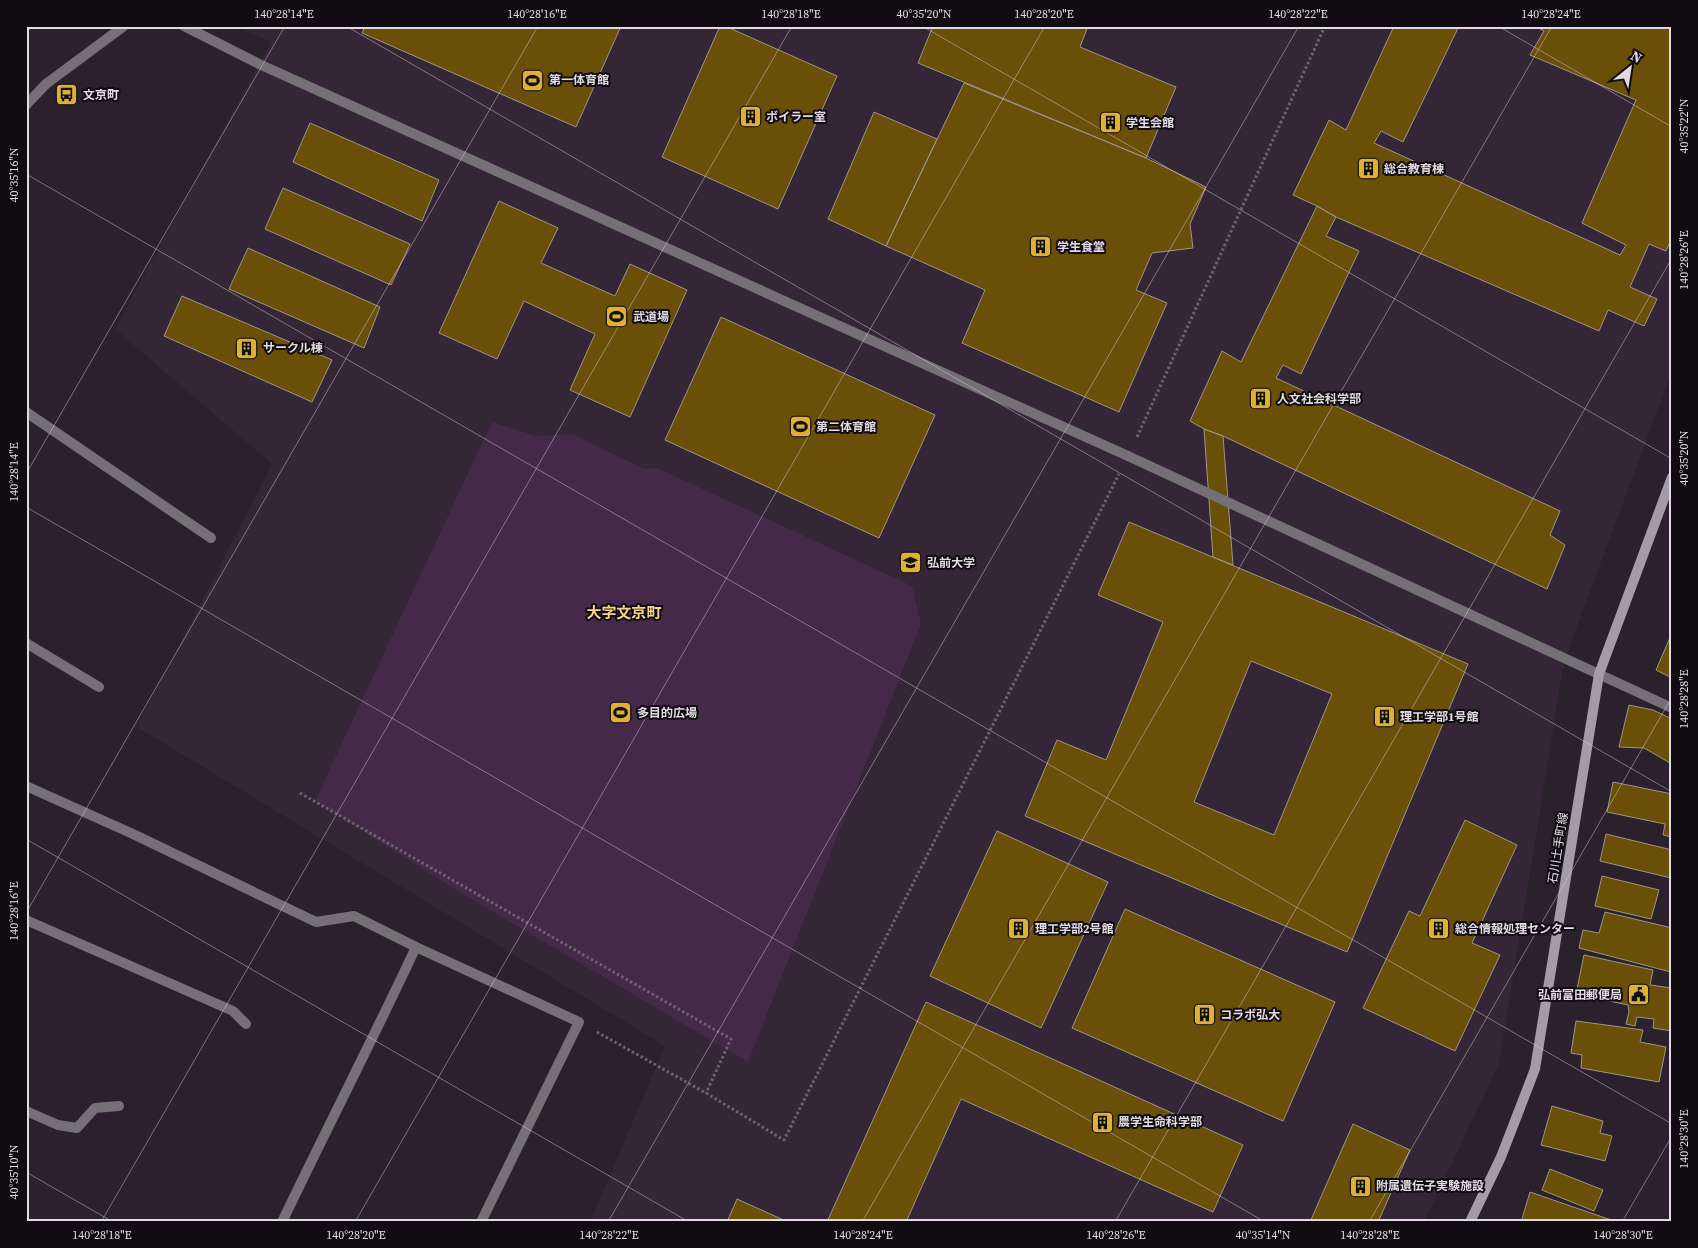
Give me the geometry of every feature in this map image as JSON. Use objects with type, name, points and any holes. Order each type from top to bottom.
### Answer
[{"type":"main road","name":"石川土手町線","points":[[1470,1222],[1501,1157],[1535,1069],[1599,674],[1672,477]]},
{"type":"street","points":[[26,105],[46,84],[124,26]]},
{"type":"street","points":[[184,26],[277,72],[1128,456],[1672,708]]},
{"type":"street","points":[[26,412],[211,538]]},
{"type":"street","points":[[26,643],[99,687]]},
{"type":"street","points":[[26,786],[133,834],[316,922],[354,916],[416,947],[579,1022],[481,1222]]},
{"type":"street","points":[[26,920],[233,1011],[246,1024]]},
{"type":"street","points":[[282,1222],[416,947]]},
{"type":"street","points":[[26,1111],[58,1125],[77,1128],[95,1108],[119,1106]]},
{"type":"path","points":[[579,1022],[706,1093],[784,1140],[1128,456],[1325,26]]},
{"type":"path","points":[[300,793],[731,1039],[706,1093]]},
{"type":"shaded area","name":"弘前大学","points":[[235,26],[1672,26],[1672,371],[1564,662],[1499,1064],[1424,1222],[590,1222],[665,1046],[137,727],[272,464],[115,329],[271,42]]},
{"type":"shaded area","name":"多目的広場","points":[[492,422],[536,436],[572,434],[644,469],[657,468],[912,586],[921,624],[748,1062],[461,893],[315,801]]},
{"type":"building","name":"第一体育館","points":[[365,26],[621,26],[576,127],[362,33]]},
{"type":"building","name":"ボイラー室","points":[[720,26],[725,26],[837,76],[778,209],[662,157]]},
{"type":"building","name":"学生会館","points":[[933,26],[1088,26],[1080,47],[1176,87],[1146,158],[918,63]]},
{"type":"building","name":"総合教育棟","points":[[1394,26],[1459,26],[1403,142],[1381,131],[1374,143],[1620,255],[1626,245],[1582,223],[1636,100],[1530,55],[1544,31],[1535,26],[1672,26],[1672,238],[1666,251],[1649,244],[1630,287],[1657,299],[1644,326],[1608,310],[1599,331],[1336,217],[1293,195],[1329,120],[1346,130]]},
{"type":"building","name":"学生食堂","points":[[964,83],[1146,158],[1206,187],[1190,224],[1193,248],[1152,253],[1136,290],[1167,303],[1119,412],[962,343],[985,290],[886,246]]},
{"type":"building","points":[[874,112],[937,139],[886,246],[828,219]]},
{"type":"building","points":[[310,123],[439,180],[422,221],[293,162]]},
{"type":"building","points":[[283,188],[410,244],[391,285],[265,229]]},
{"type":"building","name":"武道場","points":[[499,201],[558,228],[541,263],[615,296],[630,264],[687,290],[630,417],[570,390],[595,334],[524,301],[497,359],[439,333]]},
{"type":"building","name":"人文社会科学部","points":[[1317,206],[1336,217],[1326,236],[1359,251],[1301,374],[1283,365],[1276,378],[1560,511],[1550,535],[1565,545],[1547,589],[1190,421],[1222,351],[1241,362]]},
{"type":"building","name":"サークル棟","points":[[248,248],[380,307],[364,348],[229,289]]},
{"type":"building","name":"サークル棟","points":[[182,296],[332,360],[312,402],[164,336]]},
{"type":"building","name":"第二体育館","points":[[721,317],[935,415],[879,538],[665,440]]},
{"type":"building","points":[[1204,429],[1223,436],[1233,565],[1213,557]]},
{"type":"building","name":"理工学部1号館","points":[[1129,522],[1468,664],[1347,952],[1025,816],[1057,740],[1106,760],[1163,622],[1098,595]],"holes":[[[1251,661],[1332,694],[1274,835],[1194,802]]]},
{"type":"building","points":[[1672,633],[1672,678],[1656,670]]},
{"type":"building","points":[[1629,705],[1653,710],[1672,719],[1672,764],[1644,748],[1619,747]]},
{"type":"building","points":[[1613,782],[1672,794],[1672,837],[1663,835],[1665,824],[1607,812]]},
{"type":"building","name":"総合情報処理センター","points":[[1465,820],[1517,845],[1472,943],[1500,955],[1455,1051],[1363,1008],[1409,911],[1420,916]]},
{"type":"building","name":"理工学部2号館","points":[[997,831],[1108,882],[1041,1028],[930,976]]},
{"type":"building","points":[[1606,834],[1672,850],[1671,878],[1600,861]]},
{"type":"building","points":[[1602,876],[1659,890],[1651,919],[1595,906]]},
{"type":"building","name":"コラボ弘大","points":[[1125,909],[1335,1002],[1283,1121],[1072,1028]]},
{"type":"building","points":[[1605,912],[1672,928],[1671,972],[1579,948],[1583,930],[1599,933]]},
{"type":"building","points":[[1584,955],[1653,970],[1650,985],[1672,988],[1672,1031],[1653,1028],[1654,1019],[1637,1017],[1635,1026],[1626,1024],[1629,1012],[1628,1005],[1576,994]]},
{"type":"building","name":"農学生命科学部","points":[[926,1002],[1243,1145],[1213,1212],[961,1099],[906,1222],[827,1222]]},
{"type":"building","points":[[1576,1021],[1643,1030],[1640,1042],[1666,1047],[1659,1082],[1581,1068],[1582,1055],[1571,1053]]},
{"type":"building","points":[[1552,1106],[1603,1121],[1600,1133],[1612,1136],[1605,1161],[1541,1145]]},
{"type":"building","name":"附属遺伝子実験施設","points":[[1353,1124],[1410,1150],[1378,1222],[1310,1222]]},
{"type":"building","points":[[1550,1169],[1603,1190],[1594,1211],[1542,1190]]},
{"type":"building","points":[[1530,1192],[1617,1222],[1521,1222]]},
{"type":"building","points":[[737,1199],[788,1222],[727,1222]]},
{"type":"place","name":"第一体育館","points":[[533,80]]},
{"type":"place","name":"文京町","points":[[67,95]]},
{"type":"place","name":"ボイラー室","points":[[750,117]]},
{"type":"place","name":"学生会館","points":[[1110,123]]},
{"type":"place","name":"総合教育棟","points":[[1368,169]]},
{"type":"place","name":"学生食堂","points":[[1041,247]]},
{"type":"place","name":"武道場","points":[[617,317]]},
{"type":"place","name":"サークル棟","points":[[247,348]]},
{"type":"place","name":"人文社会科学部","points":[[1261,399]]},
{"type":"place","name":"第二体育館","points":[[800,427]]},
{"type":"place","name":"弘前大学","points":[[911,563]]},
{"type":"place","name":"多目的広場","points":[[621,713]]},
{"type":"place","name":"理工学部1号館","points":[[1384,717]]},
{"type":"place","name":"理工学部2号館","points":[[1019,929]]},
{"type":"place","name":"総合情報処理センター","points":[[1439,929]]},
{"type":"place","name":"弘前富田郵便局","points":[[1638,995]]},
{"type":"place","name":"コラボ弘大","points":[[1204,1015]]},
{"type":"place","name":"農学生命科学部","points":[[1102,1122]]},
{"type":"place","name":"附属遺伝子実験施設","points":[[1360,1186]]},
{"type":"district","name":"大字文京町","points":[[624,612]]}]
